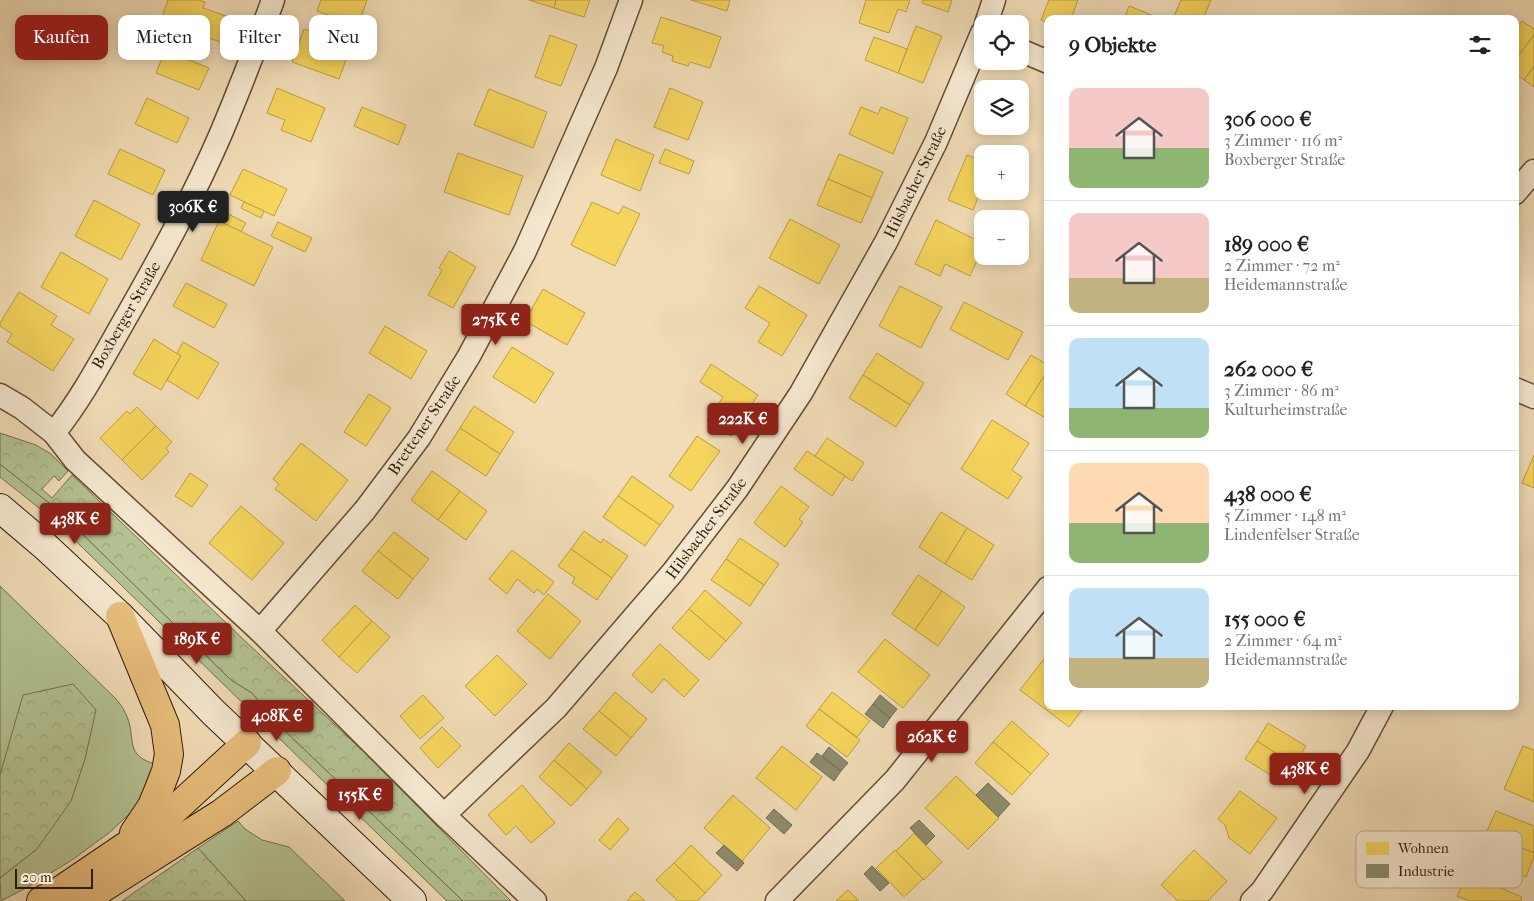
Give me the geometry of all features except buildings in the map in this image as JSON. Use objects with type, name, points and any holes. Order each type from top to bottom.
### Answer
[{"type":"highway","points":[[120,616],[165,725],[169,754],[166,771],[152,806],[125,847]]},
{"type":"highway","points":[[41,901],[61,890],[160,823],[248,743]]},
{"type":"highway","points":[[82,901],[222,813],[277,772]]},
{"type":"main road","points":[[0,508],[46,547],[120,616],[213,712],[248,743],[412,901]]},
{"type":"street","name":"Boxberger Straße","points":[[54,433],[68,415],[154,268],[221,132],[274,0]]},
{"type":"street","name":"Brettener Straße","points":[[260,632],[365,510],[418,438],[469,356],[525,251],[606,68],[632,0]]},
{"type":"street","points":[[989,15],[994,0]]},
{"type":"street","name":"Hilsbacher Straße","points":[[444,814],[556,708],[673,572],[736,489],[801,393],[886,242],[936,142],[974,53]]},
{"type":"street","points":[[1029,54],[1044,60]]},
{"type":"street","points":[[1519,188],[1534,171]]},
{"type":"street","points":[[1519,391],[1534,397]]},
{"type":"street","points":[[0,395],[22,408],[54,433],[75,460],[260,632],[535,901]]},
{"type":"street","points":[[777,901],[895,780],[1044,593]]},
{"type":"street","points":[[1252,901],[1262,891],[1358,751],[1380,710]]},
{"type":"green space","points":[[0,433],[36,445],[51,454],[68,471],[59,481],[54,476],[42,489],[52,498],[72,475],[363,751],[511,901],[463,901],[284,730],[252,693],[231,680],[58,510],[0,464]]},
{"type":"green space","points":[[0,464],[58,510],[231,680],[252,693],[284,730],[463,901],[447,901],[53,519],[0,477]]},
{"type":"green space","points":[[0,586],[116,699],[128,719],[135,751],[144,760],[158,765],[142,802],[110,832],[72,860],[1,901],[0,878],[37,849],[0,775]]},
{"type":"green space","points":[[73,684],[96,710],[85,759],[71,801],[37,849],[0,878],[0,775],[23,695]]},
{"type":"green space","points":[[238,821],[245,829],[262,840],[289,847],[345,901],[246,901],[198,848]]},
{"type":"green space","points":[[198,848],[246,901],[122,901]]}]
